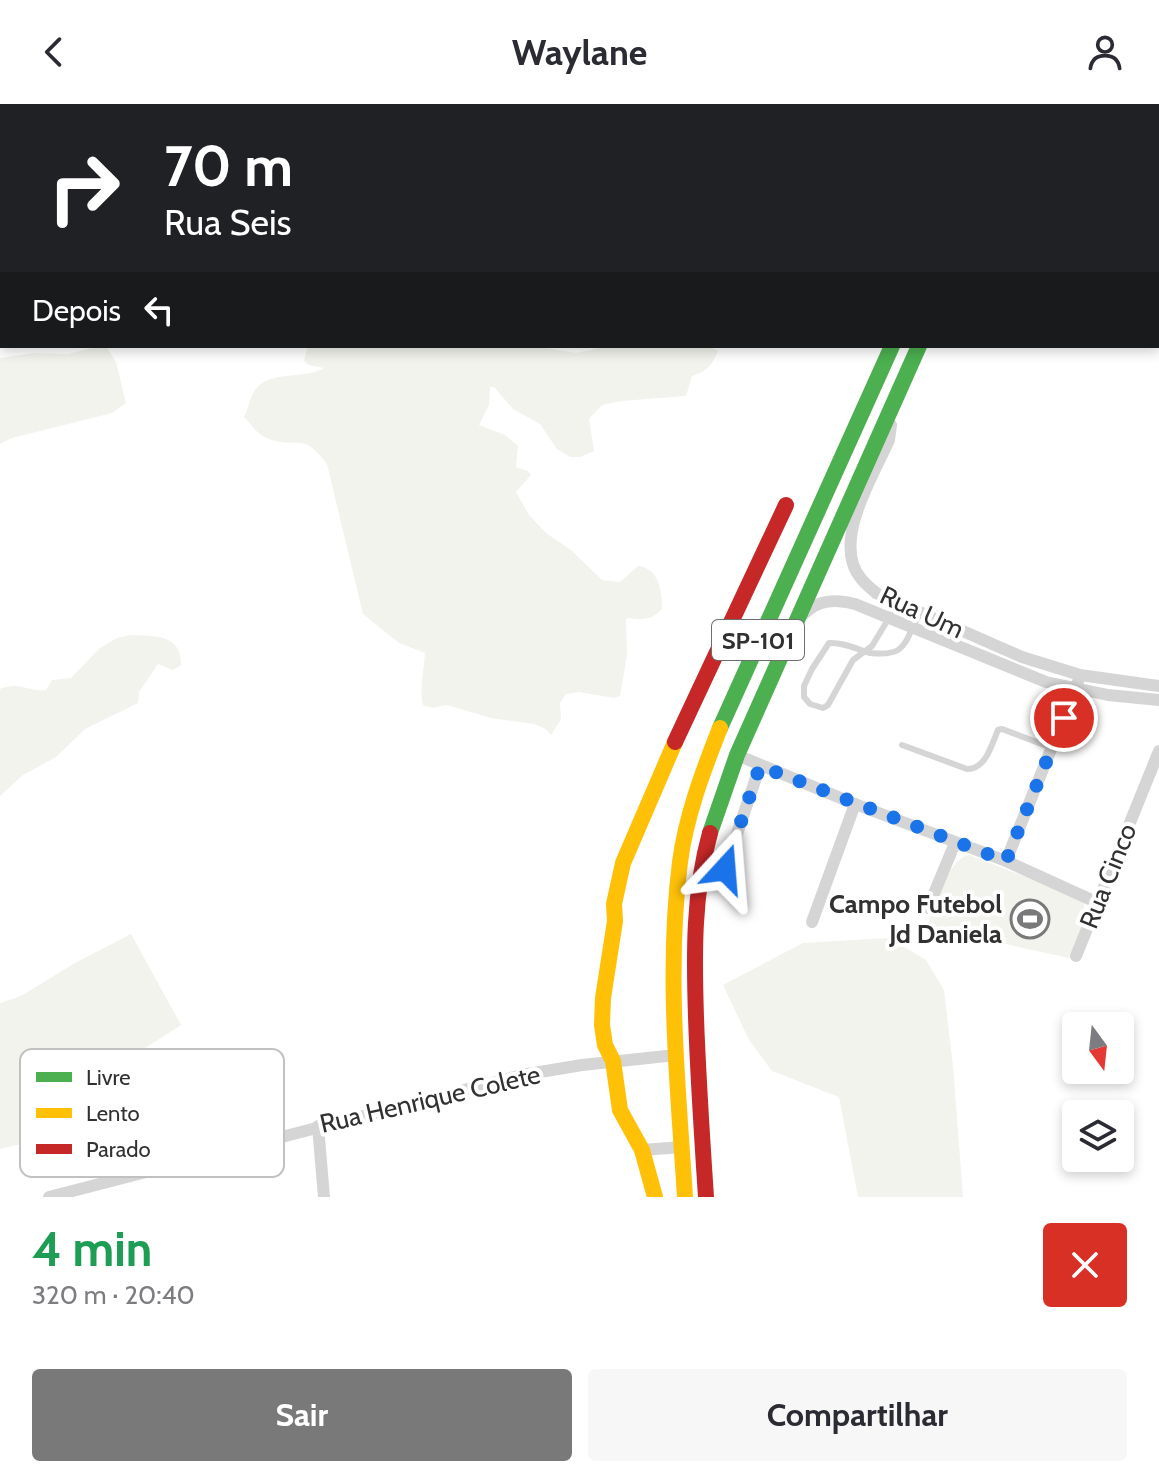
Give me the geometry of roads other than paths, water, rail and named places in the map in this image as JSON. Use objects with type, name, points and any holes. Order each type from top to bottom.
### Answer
[{"type":"main road","name":"SP-101","points":[[685,1197],[673,948],[680,860],[691,811],[732,698],[891,348]]},
{"type":"main road","name":"SP-101","points":[[706,1197],[696,1041],[698,891],[717,809],[790,633],[918,348]]},
{"type":"main road","points":[[655,1197],[642,1150],[620,1110],[613,1061],[605,1045],[602,1025],[615,921],[614,904],[623,863],[656,783],[786,505]]},
{"type":"street","name":"Rua Um","points":[[890,409],[889,440],[853,523],[850,546],[853,564],[861,580],[876,593],[1022,657],[1080,675],[1159,686]]},
{"type":"street","points":[[790,633],[808,610],[822,602],[847,602],[1021,673],[1076,689],[1159,700]]},
{"type":"street","points":[[1006,861],[1080,675]]},
{"type":"street","name":"Rua Cinco","points":[[1076,956],[1159,751]]},
{"type":"street","points":[[737,755],[1006,861],[1096,902]]},
{"type":"street","points":[[725,869],[760,766]]},
{"type":"street","points":[[812,922],[855,804]]},
{"type":"street","points":[[928,908],[955,843]]},
{"type":"street","name":"Rua Henrique Colete","points":[[284,1135],[522,1075],[676,1055]]},
{"type":"street","points":[[318,1126],[324,1197]]},
{"type":"street","points":[[642,1150],[682,1147]]},
{"type":"street","name":"Rua Henrique Colete","points":[[49,1197],[125,1177]]},
{"type":"lane","points":[[898,603],[866,652],[853,660],[828,705],[823,708],[810,704],[804,697],[808,678],[829,643],[838,642],[866,652],[893,655],[898,653],[920,612]]},
{"type":"lane","points":[[902,745],[967,769],[982,765],[998,730],[1002,729],[1052,748]]},
{"type":"place","name":"Campo Futebol Jd Daniela","points":[[1030,919]]}]
